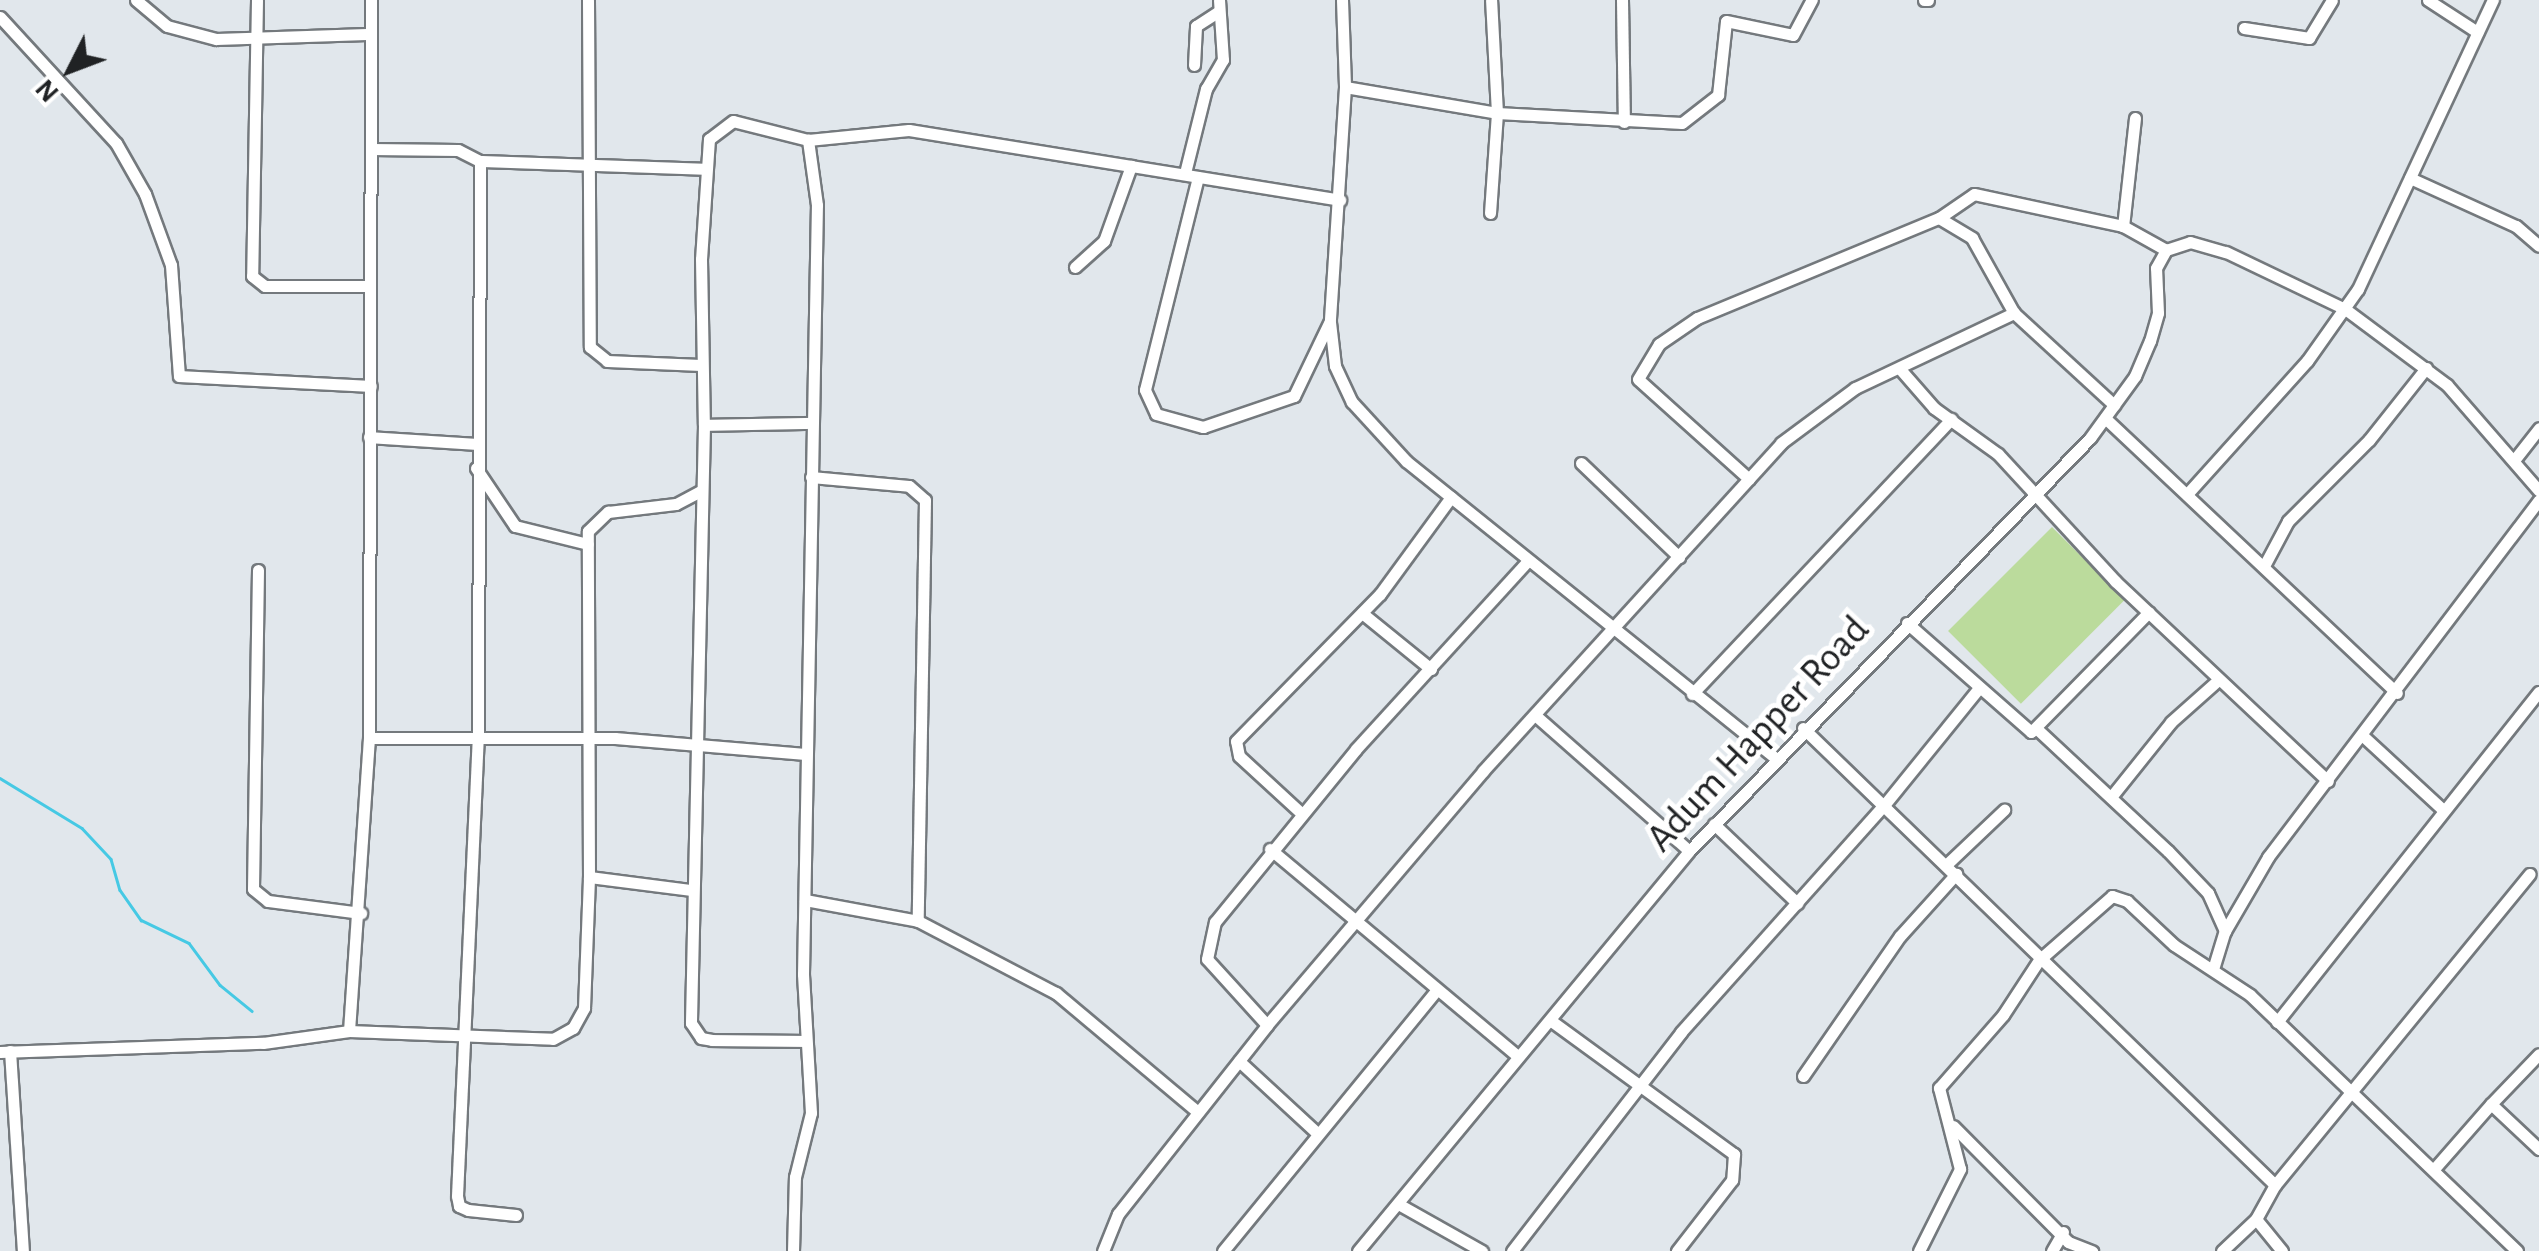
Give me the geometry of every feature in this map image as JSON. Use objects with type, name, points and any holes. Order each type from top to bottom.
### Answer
[{"type":"street","points":[[136,0],[181,32],[257,40],[367,34]]},
{"type":"street","points":[[257,0],[252,276],[264,286],[369,286]]},
{"type":"street","points":[[350,1031],[361,914],[368,738],[371,149],[367,34],[372,0]]},
{"type":"street","points":[[588,0],[590,347],[607,362],[701,366]]},
{"type":"street","points":[[1342,0],[1345,87],[1330,322],[1335,366],[1352,402],[1406,461],[1774,757]]},
{"type":"street","points":[[1490,0],[1497,113],[1490,213]]},
{"type":"street","points":[[1622,0],[1624,122]]},
{"type":"street","points":[[1345,87],[1497,113],[1624,122],[1695,118],[1718,95],[1726,21],[1793,35],[1812,0]]},
{"type":"street","points":[[2244,28],[2309,38],[2332,0]]},
{"type":"street","points":[[2428,0],[2476,32]]},
{"type":"street","points":[[2188,493],[2345,309],[2493,0]]},
{"type":"street","points":[[1194,65],[1196,26],[1219,6]]},
{"type":"street","points":[[1219,6],[1223,60],[1206,89],[1145,390],[1156,414],[1203,427],[1294,396],[1330,322]]},
{"type":"street","points":[[0,17],[116,143],[144,194],[171,265],[178,376],[371,386]]},
{"type":"street","points":[[2123,226],[2135,118]]},
{"type":"street","points":[[804,1041],[712,1040],[694,1032],[690,890],[704,425],[701,366],[705,169],[709,139],[734,121],[808,140],[909,130],[1340,200]]},
{"type":"street","points":[[793,1251],[795,1177],[810,1126],[804,1041],[805,754],[817,206],[808,140]]},
{"type":"street","points":[[371,149],[458,150],[480,160],[589,168],[705,169]]},
{"type":"street","points":[[480,160],[474,466],[478,736],[461,1035],[458,1206],[516,1215]]},
{"type":"street","points":[[1075,267],[1104,241],[1130,166]]},
{"type":"street","points":[[2410,178],[2516,226],[2539,246]]},
{"type":"street","points":[[1748,479],[1638,380],[1658,344],[1697,318],[1940,218],[1974,194],[2123,226],[2166,250],[2190,242],[2226,252],[2345,309],[2426,368],[2515,460],[2539,491]]},
{"type":"street","points":[[1940,218],[1972,238],[2014,312],[2114,405]]},
{"type":"street","name":"Adum Happer Road","points":[[1358,1251],[1689,850],[1774,757],[2105,418],[2136,376],[2155,329],[2156,268],[2166,250]]},
{"type":"street","points":[[1103,1251],[1107,1230],[1267,1026],[1356,920],[1535,716],[1802,423],[2014,312]]},
{"type":"street","points":[[2264,566],[2288,520],[2369,440],[2426,368]]},
{"type":"street","points":[[1900,369],[1951,420],[1998,454],[2218,682],[2328,782]]},
{"type":"street","points":[[2105,418],[2397,693]]},
{"type":"street","points":[[1692,694],[1951,420]]},
{"type":"street","points":[[704,425],[812,423]]},
{"type":"street","points":[[2515,460],[2539,428]]},
{"type":"street","points":[[370,438],[476,444]]},
{"type":"street","points":[[1581,463],[1679,557]]},
{"type":"street","points":[[474,466],[515,526],[588,544]]},
{"type":"street","points":[[811,478],[909,486],[924,500],[918,921]]},
{"type":"street","points":[[23,1251],[5,1052],[263,1043],[350,1031],[554,1039],[573,1028],[584,1008],[589,877],[588,544],[599,516],[685,502],[700,491]]},
{"type":"street","points":[[1300,813],[1239,756],[1236,741],[1362,612],[1452,497]]},
{"type":"street","points":[[2214,966],[2225,931],[2268,857],[2397,693],[2539,500]]},
{"type":"street","points":[[1267,1026],[1215,973],[1207,941],[1270,848],[1527,562]]},
{"type":"street","points":[[258,570],[253,889],[268,901],[361,914]]},
{"type":"street","points":[[1362,612],[1430,668]]},
{"type":"street","points":[[1907,623],[2024,731],[2037,729],[2150,612]]},
{"type":"street","points":[[2111,797],[2171,722],[2218,682]]},
{"type":"street","points":[[1512,1251],[1720,985],[1885,804],[1978,689]]},
{"type":"street","points":[[2278,1022],[2442,809],[2539,692]]},
{"type":"street","points":[[1535,716],[1689,850]]},
{"type":"street","points":[[1803,728],[2275,1185]]},
{"type":"street","points":[[2037,729],[2208,893],[2225,931]]},
{"type":"street","points":[[2363,736],[2442,809]]},
{"type":"street","points":[[368,738],[588,737],[694,741],[805,754]]},
{"type":"street","points":[[1803,1076],[1900,936],[2004,810]]},
{"type":"street","points":[[1714,824],[1796,903]]},
{"type":"street","points":[[1270,848],[1518,1056]]},
{"type":"street","points":[[2222,1251],[2256,1218],[2275,1185],[2530,874]]},
{"type":"street","points":[[589,877],[690,890]]},
{"type":"street","points":[[1920,1251],[1960,1169],[1939,1088],[2004,1015],[2039,960],[2112,896],[2127,900],[2186,954],[2214,966],[2278,1022],[2517,1251]]},
{"type":"street","points":[[806,900],[918,921],[1056,993],[1198,1112]]},
{"type":"street","points":[[1223,1251],[1436,991]]},
{"type":"street","points":[[1550,1020],[1642,1086],[1738,1163],[1676,1251]]},
{"type":"street","points":[[2434,1169],[2539,1054]]},
{"type":"street","points":[[1239,1061],[1317,1133]]},
{"type":"street","points":[[2491,1104],[2539,1149]]},
{"type":"street","points":[[1950,1123],[2074,1246],[2092,1251]]},
{"type":"street","points":[[1400,1204],[1482,1251]]},
{"type":"street","points":[[2256,1218],[2282,1251]]},
{"type":"street","points":[[2052,1251],[2063,1232]]},
{"type":"green space","points":[[2052,527],[2125,600],[2021,704],[1948,631]]},
{"type":"waterway","points":[[0,778],[82,828],[111,859],[120,890],[141,920],[189,943],[220,985],[252,1011]]}]
